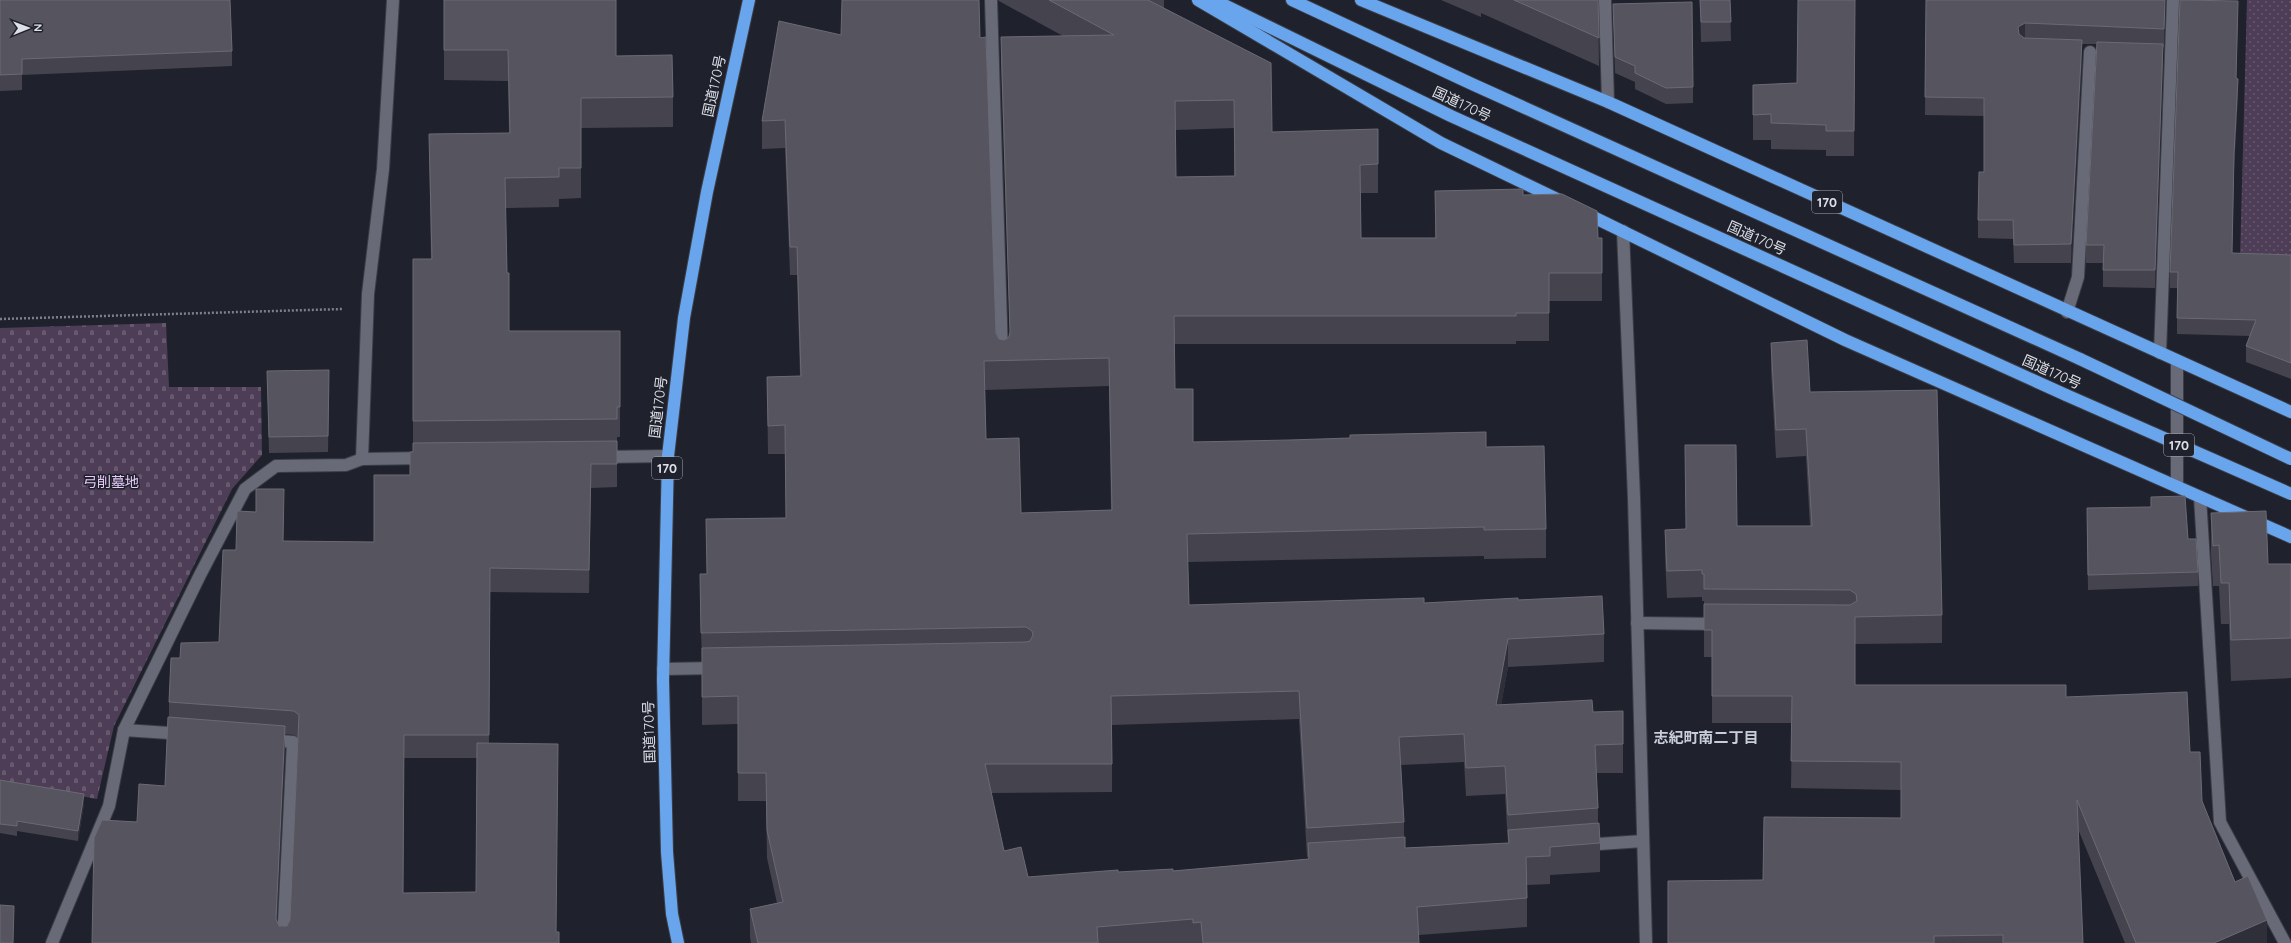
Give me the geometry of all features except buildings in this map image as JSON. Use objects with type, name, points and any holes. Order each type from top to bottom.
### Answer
[{"type":"highway","name":"国道170号","points":[[678,943],[672,914],[667,852],[663,669],[668,456],[684,318],[707,192],[749,0]]},
{"type":"highway","points":[[1198,0],[1441,143],[1845,340],[2291,537]]},
{"type":"highway","name":"国道170号","points":[[1214,0],[1452,116],[2066,395],[2291,494]]},
{"type":"highway","name":"国道170号","points":[[1292,0],[1472,84],[2080,359],[2291,459]]},
{"type":"highway","name":"170","points":[[1361,0],[1608,102],[2067,312],[2291,412]]},
{"type":"street","points":[[362,459],[367,308],[383,169],[393,0]]},
{"type":"street","points":[[991,0],[1003,361]]},
{"type":"street","points":[[1605,0],[1608,102]]},
{"type":"street","points":[[2160,353],[2173,0]]},
{"type":"street","points":[[2076,51],[2105,52]]},
{"type":"street","points":[[2067,312],[2078,277],[2090,52]]},
{"type":"street","points":[[2157,55],[2171,55]]},
{"type":"street","points":[[1623,231],[1637,623],[1646,943]]},
{"type":"street","points":[[2177,361],[2177,486]]},
{"type":"street","points":[[589,457],[668,456]]},
{"type":"street","points":[[52,943],[109,806],[124,730],[245,489],[276,466],[346,465],[362,459],[441,458]]},
{"type":"street","points":[[2200,497],[2220,822],[2285,943]]},
{"type":"street","points":[[1637,623],[1732,624]]},
{"type":"street","points":[[663,669],[726,668]]},
{"type":"street","points":[[124,730],[193,735]]},
{"type":"street","points":[[254,739],[293,742],[283,943]]},
{"type":"street","points":[[1571,846],[1643,841]]},
{"type":"path","points":[[0,319],[367,308]]},
{"type":"green space","points":[[2247,0],[2291,0],[2291,259],[2240,258]]},
{"type":"green space","name":"弓削墓地","points":[[166,323],[169,387],[261,387],[262,455],[232,489],[114,726],[97,799],[0,781],[0,328]]},
{"type":"district","name":"志紀町南二丁目","points":[[1706,738]]}]
